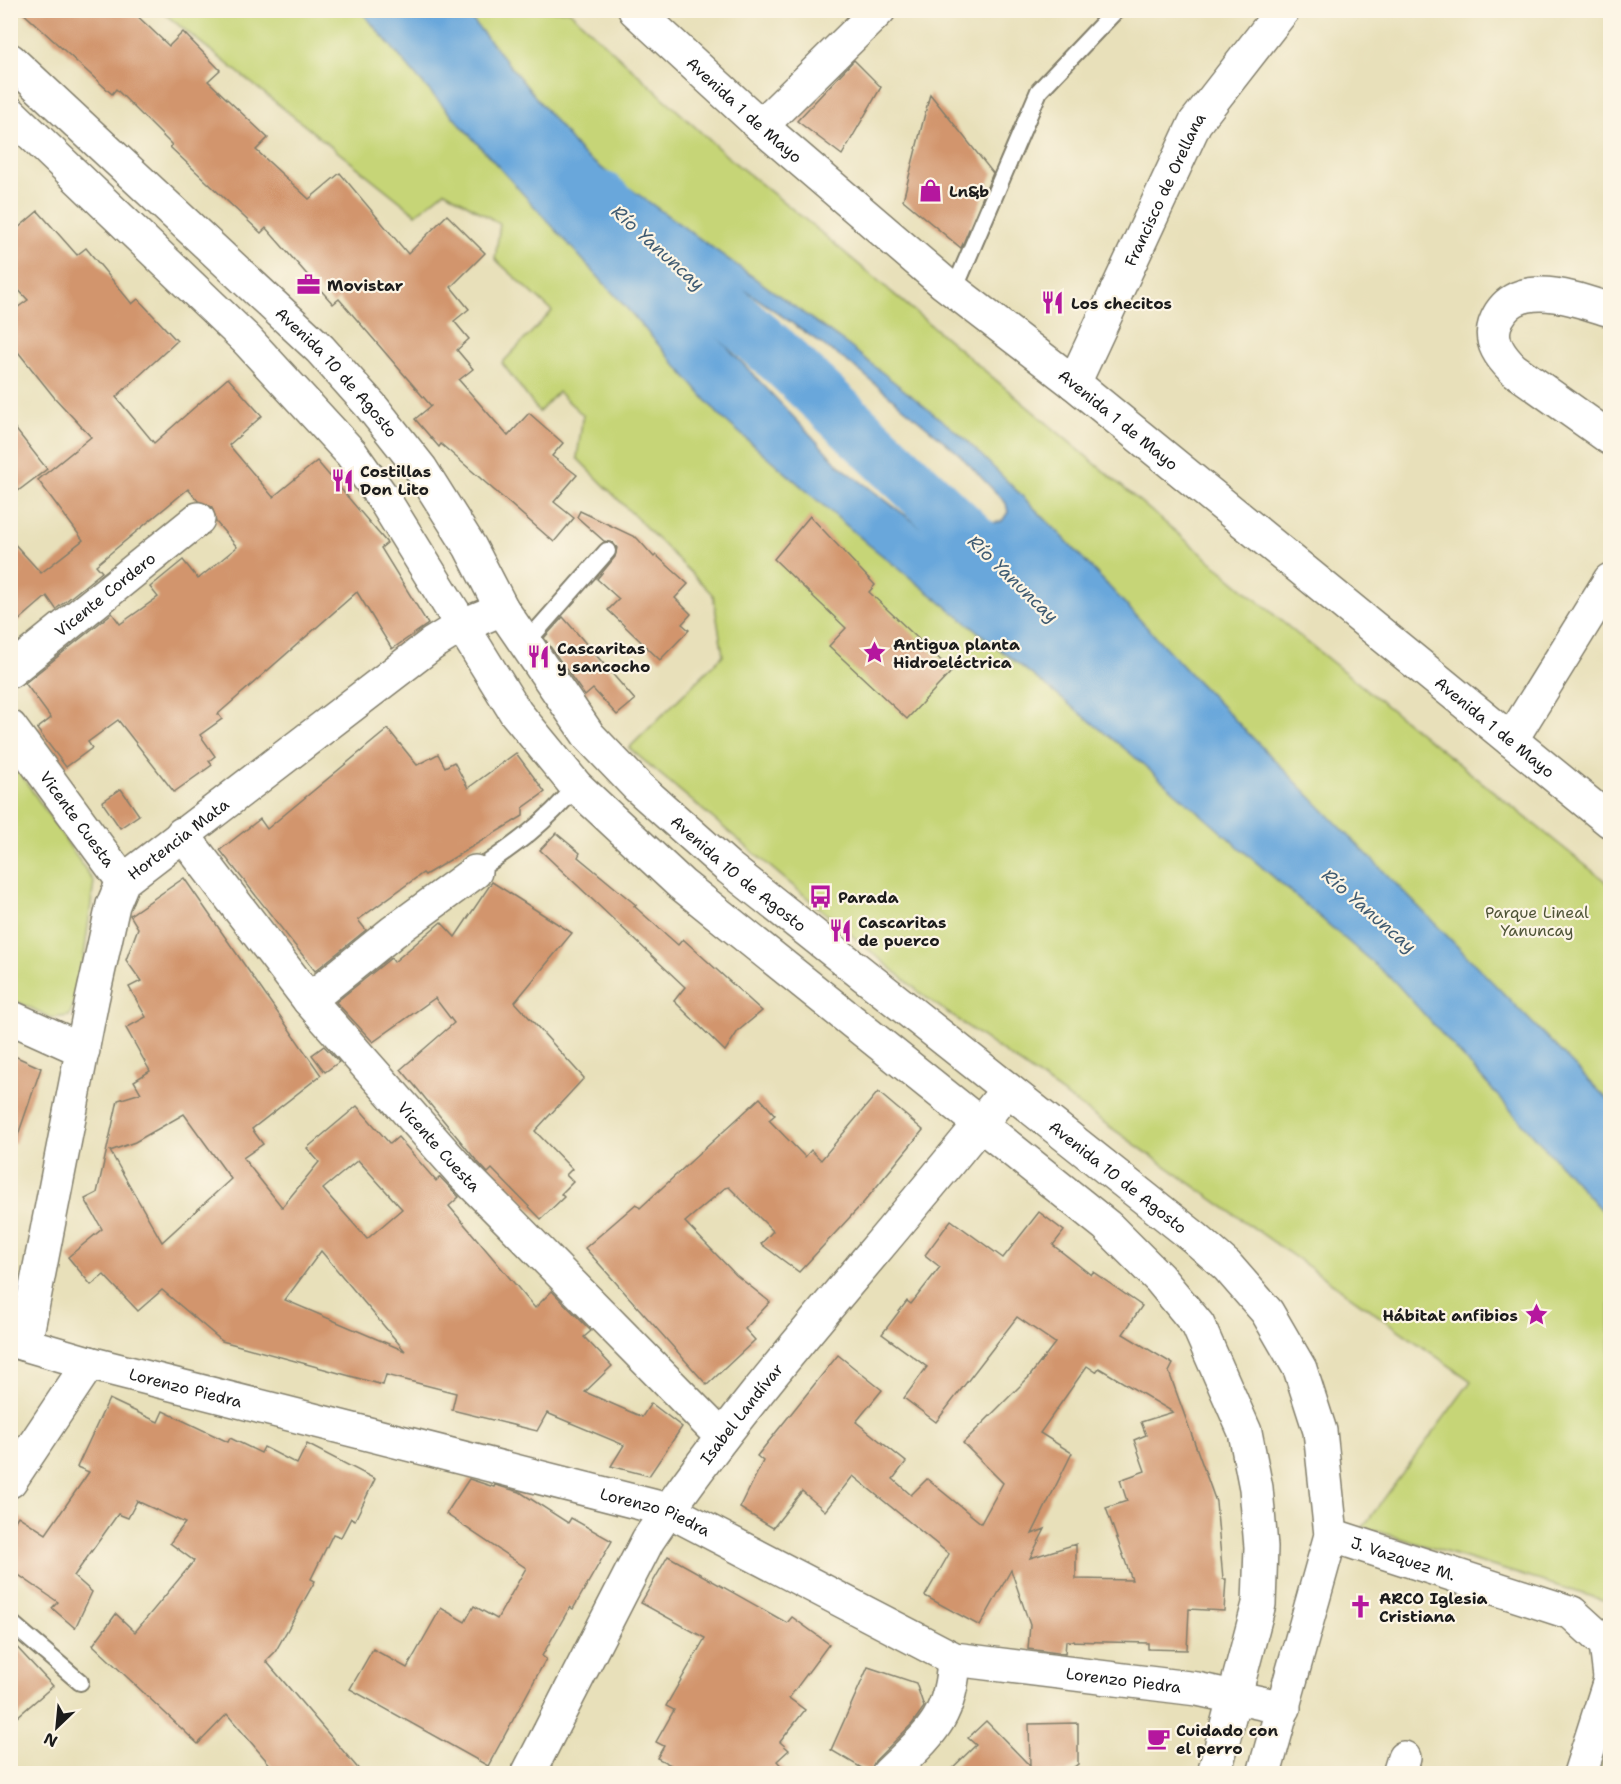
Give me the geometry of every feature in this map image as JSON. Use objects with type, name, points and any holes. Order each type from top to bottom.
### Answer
[{"type":"street","name":"Avenida 1 de Mayo","points":[[634,10],[761,126],[954,290],[1074,383],[1611,821]]},
{"type":"street","points":[[761,126],[879,10]]},
{"type":"street","name":"Francisco de Orellana","points":[[1074,383],[1194,123],[1283,10]]},
{"type":"street","name":"Avenida 10 de Agosto","points":[[10,60],[320,349],[371,406],[421,469],[470,548],[502,609],[589,736],[683,830],[1195,1238],[1227,1266],[1267,1312],[1300,1369],[1320,1431],[1331,1535],[1264,1773]]},
{"type":"street","points":[[38,87],[10,111],[246,339],[303,398],[351,453],[385,501],[516,713],[576,786],[681,884],[1107,1226],[1159,1278],[1198,1325],[1245,1432],[1256,1488],[1261,1547],[1259,1604],[1237,1697],[1214,1773]]},
{"type":"street","points":[[1611,310],[1560,294],[1538,294],[1518,298],[1506,306],[1493,331],[1495,344],[1502,357],[1513,369],[1611,438]]},
{"type":"street","name":"Vicente Cordero","points":[[10,671],[198,519]]},
{"type":"street","points":[[1511,740],[1611,580]]},
{"type":"street","name":"Hortencia Mata","points":[[18,1342],[113,905],[123,881],[432,644],[461,626],[502,609]]},
{"type":"street","name":"Vicente Cuesta","points":[[10,728],[123,881]]},
{"type":"street","name":"Vicente Cuesta","points":[[182,834],[309,1000],[462,1173],[722,1437]]},
{"type":"street","points":[[309,1000],[393,932],[476,872]]},
{"type":"street","points":[[10,1017],[83,1050]]},
{"type":"street","name":"Isabel Landívar","points":[[528,1773],[648,1540],[668,1510],[722,1437],[1007,1090]]},
{"type":"street","name":"Lorenzo Piedra","points":[[18,1342],[89,1363],[668,1510],[954,1659],[1197,1689],[1284,1708]]},
{"type":"street","points":[[10,1481],[89,1363]]},
{"type":"street","name":"J. Vazquez M.","points":[[1331,1535],[1572,1613],[1606,1644],[1611,1678],[1580,1773]]},
{"type":"street","points":[[888,1773],[934,1728],[952,1689],[954,1659]]},
{"type":"lane","points":[[954,290],[1039,91],[1116,10]]},
{"type":"lane","points":[[525,644],[607,551]]},
{"type":"lane","points":[[476,872],[520,842],[553,814],[576,786]]},
{"type":"lane","points":[[10,1622],[80,1682]]},
{"type":"green space","points":[[161,11],[361,11],[418,78],[632,314],[719,415],[868,544],[1130,753],[1395,982],[1610,1220],[1610,1602],[1363,1527],[1471,1381],[924,996],[629,748],[723,655],[713,595],[577,458],[583,415],[558,392],[539,412],[502,363],[552,311],[495,259],[500,224],[445,191],[416,214]]},
{"type":"green space","name":"Parque Lineal Yanuncay","points":[[465,11],[569,11],[730,159],[812,225],[1297,634],[1610,885],[1610,1102],[1194,678],[1061,535],[964,438],[849,346],[582,154]]},
{"type":"green space","points":[[10,758],[94,882],[79,993],[69,1016],[52,1018],[11,999]]},
{"type":"green space","points":[[1610,1737],[1610,1773],[1599,1773]]},
{"type":"water","points":[[361,11],[465,11],[582,154],[849,346],[964,438],[1061,535],[1194,678],[1610,1102],[1610,1220],[1395,982],[1130,753],[868,544],[719,415],[632,314],[418,78]],"holes":[[[642,242],[693,261],[749,293],[856,368],[957,452],[1006,503],[1008,512],[1002,521],[933,536],[840,466],[641,256],[635,246]]]},
{"type":"building","points":[[20,10],[131,10],[169,46],[183,32],[220,70],[208,81],[268,138],[256,150],[309,199],[340,173],[408,254],[447,215],[485,253],[451,287],[469,309],[454,321],[469,339],[457,350],[473,369],[459,380],[508,436],[529,413],[563,443],[552,456],[577,475],[554,502],[574,518],[554,542],[441,444],[439,447],[415,419],[431,406],[339,299],[333,304],[266,228],[261,233],[170,147],[172,145],[116,89],[112,94]]},
{"type":"building","points":[[854,60],[881,87],[842,155],[797,121]]},
{"type":"building","points":[[930,94],[993,173],[961,248],[903,200]]},
{"type":"building","points":[[38,211],[77,255],[86,248],[132,304],[138,299],[177,341],[116,397],[154,443],[228,378],[262,416],[229,445],[273,497],[317,461],[387,543],[381,548],[428,624],[392,649],[357,592],[218,714],[222,719],[200,735],[215,756],[209,761],[212,765],[174,792],[118,720],[88,742],[92,748],[66,767],[37,729],[51,718],[25,683],[112,613],[120,624],[158,597],[150,587],[183,560],[198,579],[237,547],[216,522],[212,507],[198,501],[188,489],[96,565],[102,572],[56,609],[47,596],[10,628],[10,539],[41,573],[83,540],[38,480],[91,437],[54,397],[10,342],[10,313],[28,300],[10,281],[10,235]]},
{"type":"building","points":[[10,422],[47,469],[10,497]]},
{"type":"building","points":[[580,511],[637,538],[654,557],[656,555],[688,584],[675,598],[691,614],[682,624],[689,630],[660,660],[608,610],[619,599],[597,579],[615,557],[617,548],[613,543],[604,541],[577,517]]},
{"type":"building","points":[[810,516],[875,585],[869,592],[952,671],[907,719],[829,646],[846,628],[774,559]]},
{"type":"building","points":[[563,617],[635,700],[617,715],[593,689],[585,696],[544,638]]},
{"type":"building","points":[[388,729],[417,765],[438,754],[445,767],[454,762],[468,788],[516,753],[545,792],[523,808],[523,816],[425,875],[423,873],[358,920],[366,930],[315,971],[220,850],[260,819],[267,829]]},
{"type":"building","points":[[121,789],[139,815],[120,828],[102,802]]},
{"type":"building","points":[[556,833],[580,853],[578,857],[636,905],[634,906],[678,945],[683,939],[762,1011],[738,1031],[725,1051],[674,1001],[685,987],[540,850]]},
{"type":"building","points":[[184,878],[321,1075],[252,1129],[263,1144],[243,1158],[282,1207],[319,1162],[307,1148],[357,1106],[390,1144],[398,1137],[436,1181],[440,1177],[459,1197],[449,1206],[535,1308],[552,1291],[591,1331],[584,1337],[612,1366],[585,1392],[642,1417],[651,1403],[682,1427],[649,1476],[611,1466],[624,1445],[547,1413],[537,1431],[452,1410],[456,1393],[386,1375],[383,1385],[222,1341],[162,1290],[138,1311],[104,1275],[91,1285],[68,1257],[102,1229],[85,1199],[97,1193],[118,1100],[141,1093],[134,1081],[150,1071],[126,1028],[146,1017],[129,987],[141,981],[126,960],[138,928],[130,915]],"holes":[[[184,1114],[231,1179],[162,1242],[110,1151],[135,1142]],[[358,1160],[402,1209],[367,1239],[323,1189]],[[321,1251],[405,1351],[285,1300]]]},
{"type":"building","points":[[492,882],[572,933],[515,1002],[584,1078],[535,1131],[572,1169],[566,1175],[573,1182],[561,1194],[564,1197],[541,1219],[492,1169],[488,1173],[401,1069],[454,1023],[435,998],[373,1042],[336,1002],[391,958],[394,962],[441,922],[455,937]]},
{"type":"building","points":[[324,1046],[339,1062],[325,1072],[312,1055]]},
{"type":"building","points":[[10,1054],[41,1068],[15,1144],[10,1143]]},
{"type":"building","points":[[878,1092],[923,1130],[864,1202],[799,1272],[761,1244],[773,1231],[729,1187],[685,1222],[736,1275],[770,1302],[745,1329],[755,1340],[707,1385],[585,1248],[636,1204],[640,1208],[760,1098],[775,1115],[769,1120],[805,1157],[811,1150],[821,1160]]},
{"type":"building","points":[[1039,1212],[1064,1231],[1053,1245],[1091,1275],[1093,1272],[1142,1306],[1123,1334],[1173,1364],[1169,1372],[1216,1502],[1223,1579],[1226,1579],[1224,1611],[1189,1609],[1187,1650],[1148,1649],[1148,1643],[1066,1641],[1065,1654],[1028,1649],[1030,1625],[1011,1570],[980,1626],[925,1596],[949,1554],[853,1476],[825,1511],[802,1491],[773,1528],[740,1508],[763,1461],[757,1456],[838,1355],[882,1390],[856,1422],[906,1462],[893,1479],[911,1495],[927,1479],[981,1523],[1003,1483],[963,1443],[1029,1377],[1055,1343],[1017,1317],[936,1422],[904,1398],[927,1367],[882,1334],[907,1301],[911,1304],[940,1267],[925,1255],[951,1220],[1003,1258]],"holes":[[[1087,1366],[1096,1372],[1099,1368],[1173,1412],[1141,1422],[1146,1435],[1134,1440],[1145,1471],[1120,1480],[1127,1501],[1106,1508],[1132,1580],[1076,1579],[1076,1544],[1030,1558],[1045,1529],[1032,1534],[1072,1453],[1040,1433]]]},
{"type":"building","points":[[109,1399],[158,1422],[163,1411],[228,1442],[230,1438],[261,1453],[264,1447],[297,1464],[307,1444],[375,1479],[355,1520],[351,1518],[341,1537],[333,1534],[311,1579],[315,1581],[275,1652],[266,1661],[362,1773],[277,1773],[227,1714],[198,1744],[93,1645],[116,1614],[135,1632],[194,1561],[170,1543],[185,1523],[137,1501],[128,1518],[118,1514],[74,1576],[92,1592],[75,1628],[52,1608],[58,1602],[10,1569],[10,1529],[18,1516],[46,1534],[89,1472],[77,1467]]},
{"type":"building","points":[[469,1479],[520,1492],[568,1523],[571,1518],[612,1541],[573,1609],[570,1607],[542,1656],[546,1659],[488,1766],[350,1689],[373,1649],[407,1668],[441,1608],[465,1622],[474,1606],[497,1619],[526,1568],[446,1514]]},
{"type":"building","points":[[668,1556],[787,1623],[792,1617],[829,1644],[789,1698],[805,1710],[780,1742],[789,1750],[777,1761],[788,1773],[666,1773],[671,1765],[657,1758],[664,1746],[656,1742],[674,1710],[666,1706],[705,1638],[641,1603]]},
{"type":"building","points":[[10,1640],[53,1686],[10,1723]]},
{"type":"building","points":[[868,1667],[916,1683],[924,1707],[912,1724],[875,1761],[870,1773],[831,1750]]},
{"type":"building","points":[[986,1721],[1030,1766],[1029,1724],[1078,1723],[1078,1764],[1066,1773],[947,1773],[976,1745],[968,1738]]},
{"type":"waterway","name":"Río Yanuncay","points":[[601,198],[784,361],[1016,581]]},
{"type":"place","name":"Ln&b","points":[[931,191]]},
{"type":"place","name":"Movistar","points":[[309,285]]},
{"type":"place","name":"Los checitos","points":[[1053,303]]},
{"type":"place","name":"Costillas Don Lito","points":[[342,480]]},
{"type":"place","name":"Antigua planta Hidroeléctrica","points":[[875,653]]},
{"type":"place","name":"Cascaritas y sancocho","points":[[539,657]]},
{"type":"place","name":"Parada","points":[[820,897]]},
{"type":"place","name":"Cascaritas de puerco","points":[[840,931]]},
{"type":"place","name":"Hábitat anfibios","points":[[1536,1315]]},
{"type":"place","name":"ARCO Iglesia Cristiana","points":[[1361,1607]]},
{"type":"place","name":"Cuidado con el perro","points":[[1158,1739]]}]
